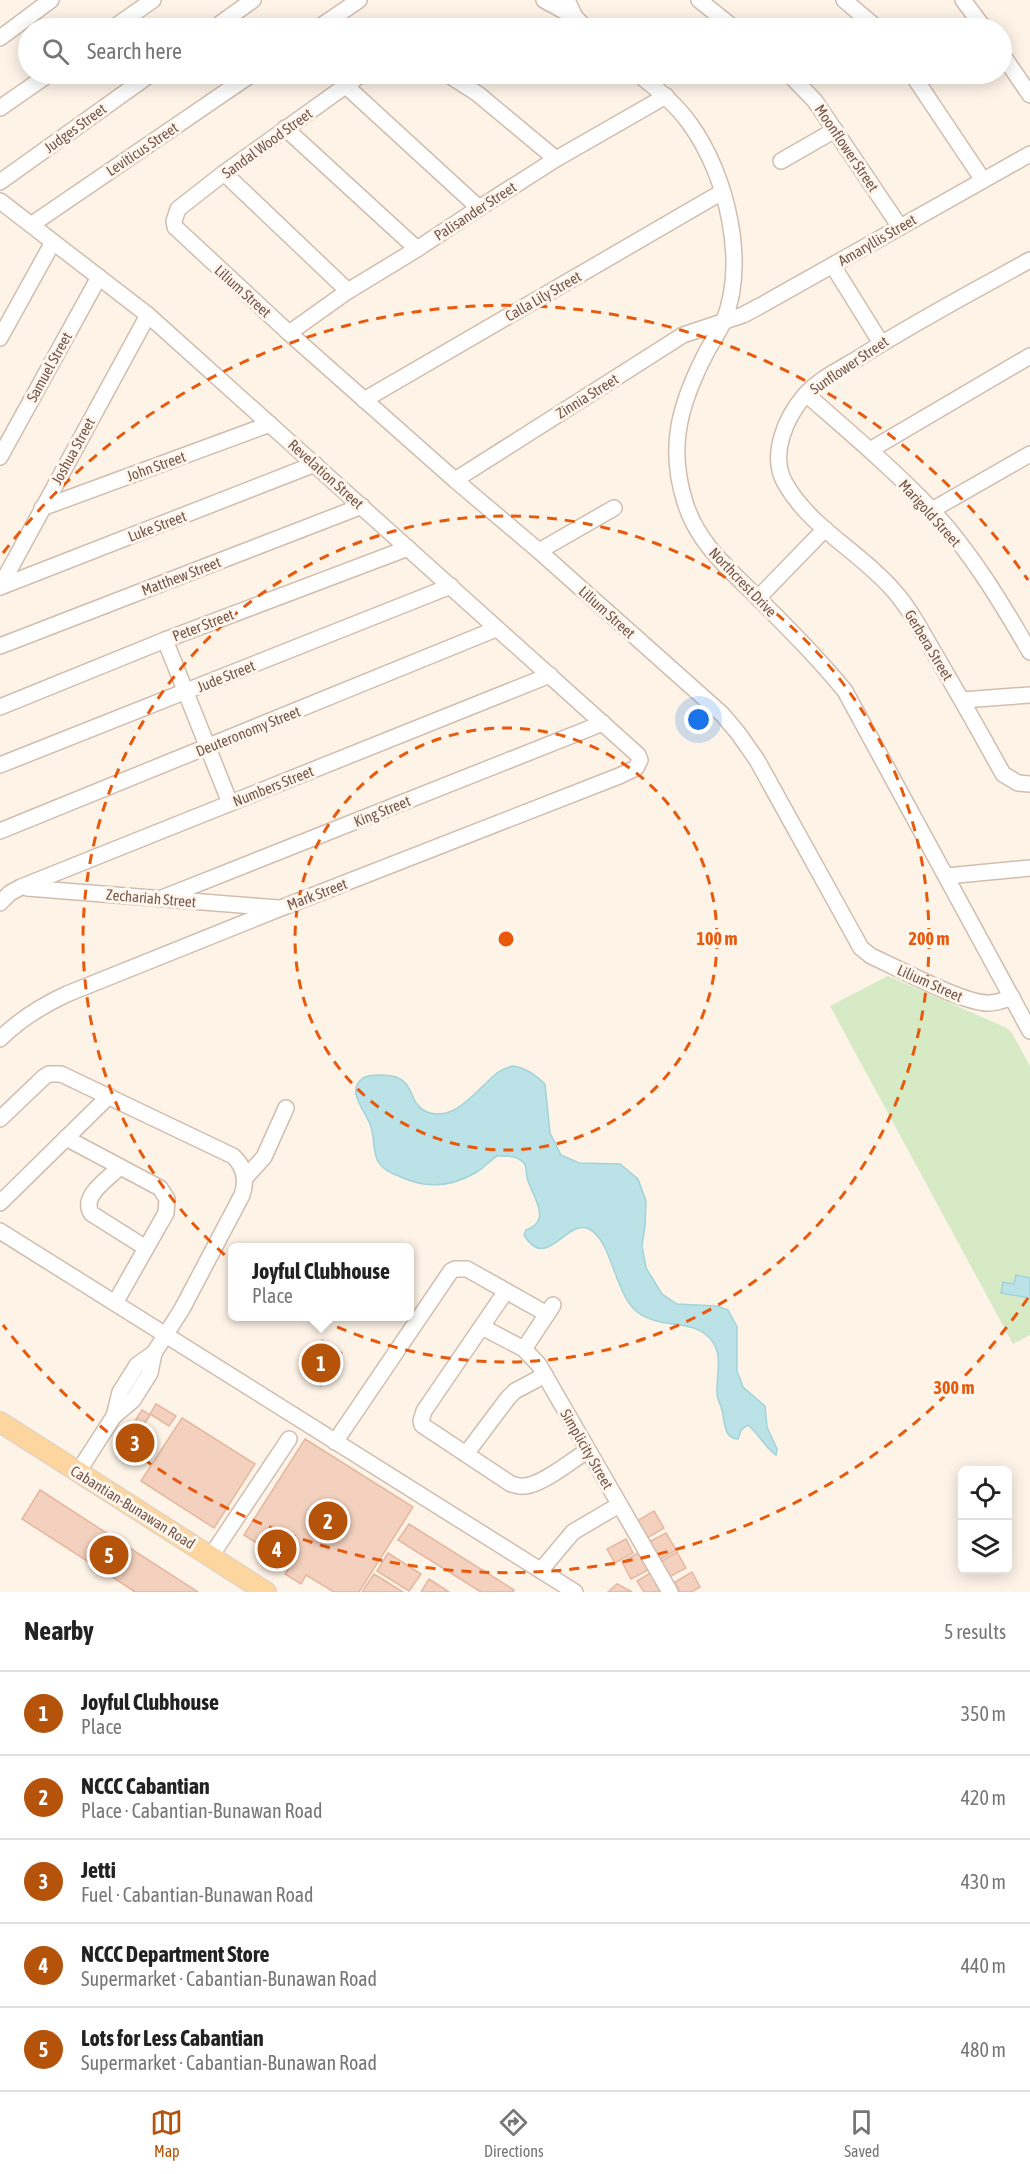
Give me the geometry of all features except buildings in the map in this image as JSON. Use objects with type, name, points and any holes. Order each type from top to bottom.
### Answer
[{"type":"main road","name":"Cabantian-Bunawan Road","points":[[0,1422],[266,1592]]},
{"type":"street","points":[[27,18],[51,0]]},
{"type":"street","points":[[127,18],[153,0]]},
{"type":"street","points":[[227,18],[253,0]]},
{"type":"street","points":[[333,18],[359,0]]},
{"type":"street","points":[[544,0],[572,18]]},
{"type":"street","points":[[567,0],[577,18]]},
{"type":"street","points":[[699,0],[722,18]]},
{"type":"street","points":[[844,0],[865,18]]},
{"type":"street","points":[[963,0],[976,18]]},
{"type":"street","points":[[0,38],[18,25]]},
{"type":"street","points":[[1012,69],[1030,95]]},
{"type":"street","points":[[0,108],[35,84]]},
{"type":"street","name":"Judges Street","points":[[0,182],[137,84]]},
{"type":"street","name":"Leviticus Street","points":[[31,225],[237,84]]},
{"type":"street","name":"Sandal Wood Street","points":[[175,216],[178,209],[224,173],[349,84]]},
{"type":"street","points":[[462,84],[478,94],[556,159]]},
{"type":"street","name":"Northcrest Drive","points":[[651,84],[666,96],[690,124],[708,154],[731,225],[734,264],[730,298],[723,322],[684,402],[676,441],[677,469],[685,503],[698,532],[714,556],[827,669],[845,691],[1030,1031]]},
{"type":"street","name":"Moonflower Street","points":[[799,84],[815,101],[900,227]]},
{"type":"street","points":[[919,84],[983,180]]},
{"type":"street","points":[[346,86],[479,208]]},
{"type":"street","name":"Palisander Street","points":[[289,333],[348,291],[556,159],[666,96]]},
{"type":"street","points":[[285,128],[417,249]]},
{"type":"street","points":[[781,161],[835,130]]},
{"type":"street","name":"Amaryllis Street","points":[[723,322],[751,310],[832,266],[1030,154]]},
{"type":"street","points":[[224,173],[348,291]]},
{"type":"street","name":"Calla Lily Street","points":[[364,400],[722,192]]},
{"type":"street","name":"Revelation Street","points":[[0,201],[148,315],[550,675],[638,755],[640,760]]},
{"type":"street","name":"Lilium Street","points":[[175,216],[175,227],[179,232],[289,333],[722,714],[757,760],[861,948],[872,956],[968,1000],[988,1003],[1000,1002],[1012,997]]},
{"type":"street","points":[[0,338],[52,242]]},
{"type":"street","name":"Sunflower Street","points":[[825,529],[795,498],[783,481],[779,462],[781,440],[787,420],[806,394],[823,379],[881,343],[1030,260]]},
{"type":"street","points":[[832,266],[881,343]]},
{"type":"street","name":"Samuel Street","points":[[0,457],[99,277]]},
{"type":"street","name":"Joshua Street","points":[[0,587],[148,315]]},
{"type":"street","name":"Zinnia Street","points":[[455,480],[683,335],[723,322]]},
{"type":"street","points":[[870,450],[1030,357]]},
{"type":"street","name":"Marigold Street","points":[[806,394],[870,450],[932,510],[980,570],[1030,652]]},
{"type":"street","name":"John Street","points":[[42,508],[270,424]]},
{"type":"street","points":[[932,510],[1030,454]]},
{"type":"street","name":"Luke Street","points":[[0,587],[315,464]]},
{"type":"street","name":"Matthew Street","points":[[0,646],[362,506]]},
{"type":"street","points":[[539,551],[614,508]]},
{"type":"street","points":[[758,598],[825,529]]},
{"type":"street","name":"Gerbera Street","points":[[825,529],[877,573],[895,592],[914,618],[1003,774],[1018,783],[1030,784]]},
{"type":"street","name":"Peter Street","points":[[0,707],[165,640],[408,548]]},
{"type":"street","name":"Jude Street","points":[[0,765],[451,586]]},
{"type":"street","name":"Deuteronomy Street","points":[[0,831],[496,629]]},
{"type":"street","points":[[165,640],[230,803]]},
{"type":"street","name":"Numbers Street","points":[[8,894],[550,675]]},
{"type":"street","points":[[962,700],[1030,695]]},
{"type":"street","name":"King Street","points":[[162,898],[603,723]]},
{"type":"street","name":"Mark Street","points":[[0,1039],[22,1019],[43,1005],[281,908],[619,776],[636,768],[640,760]]},
{"type":"street","points":[[946,876],[1030,868]]},
{"type":"street","name":"Zechariah Street","points":[[8,894],[162,898],[281,908]]},
{"type":"street","points":[[0,1119],[49,1074],[68,1075],[233,1156],[239,1162],[245,1178],[242,1195],[201,1275],[154,1353],[150,1373],[133,1400],[114,1416],[78,1472]]},
{"type":"street","points":[[0,1203],[110,1096]]},
{"type":"street","points":[[245,1178],[264,1157],[286,1108]]},
{"type":"street","points":[[66,1138],[160,1188],[167,1199],[166,1213],[115,1303]]},
{"type":"street","points":[[120,1167],[91,1196],[89,1210],[146,1248]]},
{"type":"street","points":[[0,1231],[575,1592]]},
{"type":"street","points":[[335,1442],[451,1271],[455,1269],[467,1269],[506,1291],[550,1310],[524,1350]]},
{"type":"street","points":[[506,1291],[424,1411],[421,1421],[426,1429],[511,1484],[526,1486],[536,1483],[587,1451]]},
{"type":"street","name":"Simplicity Street","points":[[482,1327],[532,1356],[670,1592]]},
{"type":"street","points":[[466,1454],[508,1398],[545,1375]]},
{"type":"street","points":[[211,1556],[289,1439]]},
{"type":"street","points":[[541,1570],[573,1532],[619,1505]]},
{"type":"green space","points":[[888,976],[1007,1028],[1030,1066],[1030,1335],[1013,1344],[830,1006]]},
{"type":"water","points":[[512,1066],[530,1072],[545,1084],[550,1133],[561,1155],[579,1163],[620,1164],[638,1179],[646,1201],[642,1246],[646,1268],[662,1294],[677,1304],[717,1306],[728,1310],[737,1327],[737,1371],[743,1387],[765,1406],[767,1427],[777,1449],[776,1455],[748,1425],[741,1430],[738,1439],[730,1436],[717,1396],[718,1354],[712,1340],[698,1330],[654,1320],[636,1311],[623,1292],[603,1244],[596,1235],[589,1229],[581,1228],[572,1231],[549,1247],[541,1249],[532,1245],[524,1235],[526,1230],[538,1221],[540,1215],[527,1179],[525,1165],[521,1160],[497,1156],[466,1178],[439,1185],[411,1181],[389,1171],[379,1163],[375,1155],[371,1127],[356,1096],[358,1083],[363,1078],[393,1076],[406,1084],[420,1108],[437,1114],[456,1109],[498,1073]]},
{"type":"water","points":[[1016,1275],[1030,1278],[1030,1298],[1001,1293],[1003,1282],[1014,1284]]},
{"type":"place","name":"Joyful Clubhouse","points":[[321,1363]]},
{"type":"place","name":"Jetti","points":[[135,1443]]},
{"type":"place","name":"NCCC Cabantian","points":[[328,1521]]},
{"type":"place","name":"NCCC Department Store","points":[[277,1549]]},
{"type":"place","name":"Lots for Less Cabantian","points":[[109,1555]]}]
